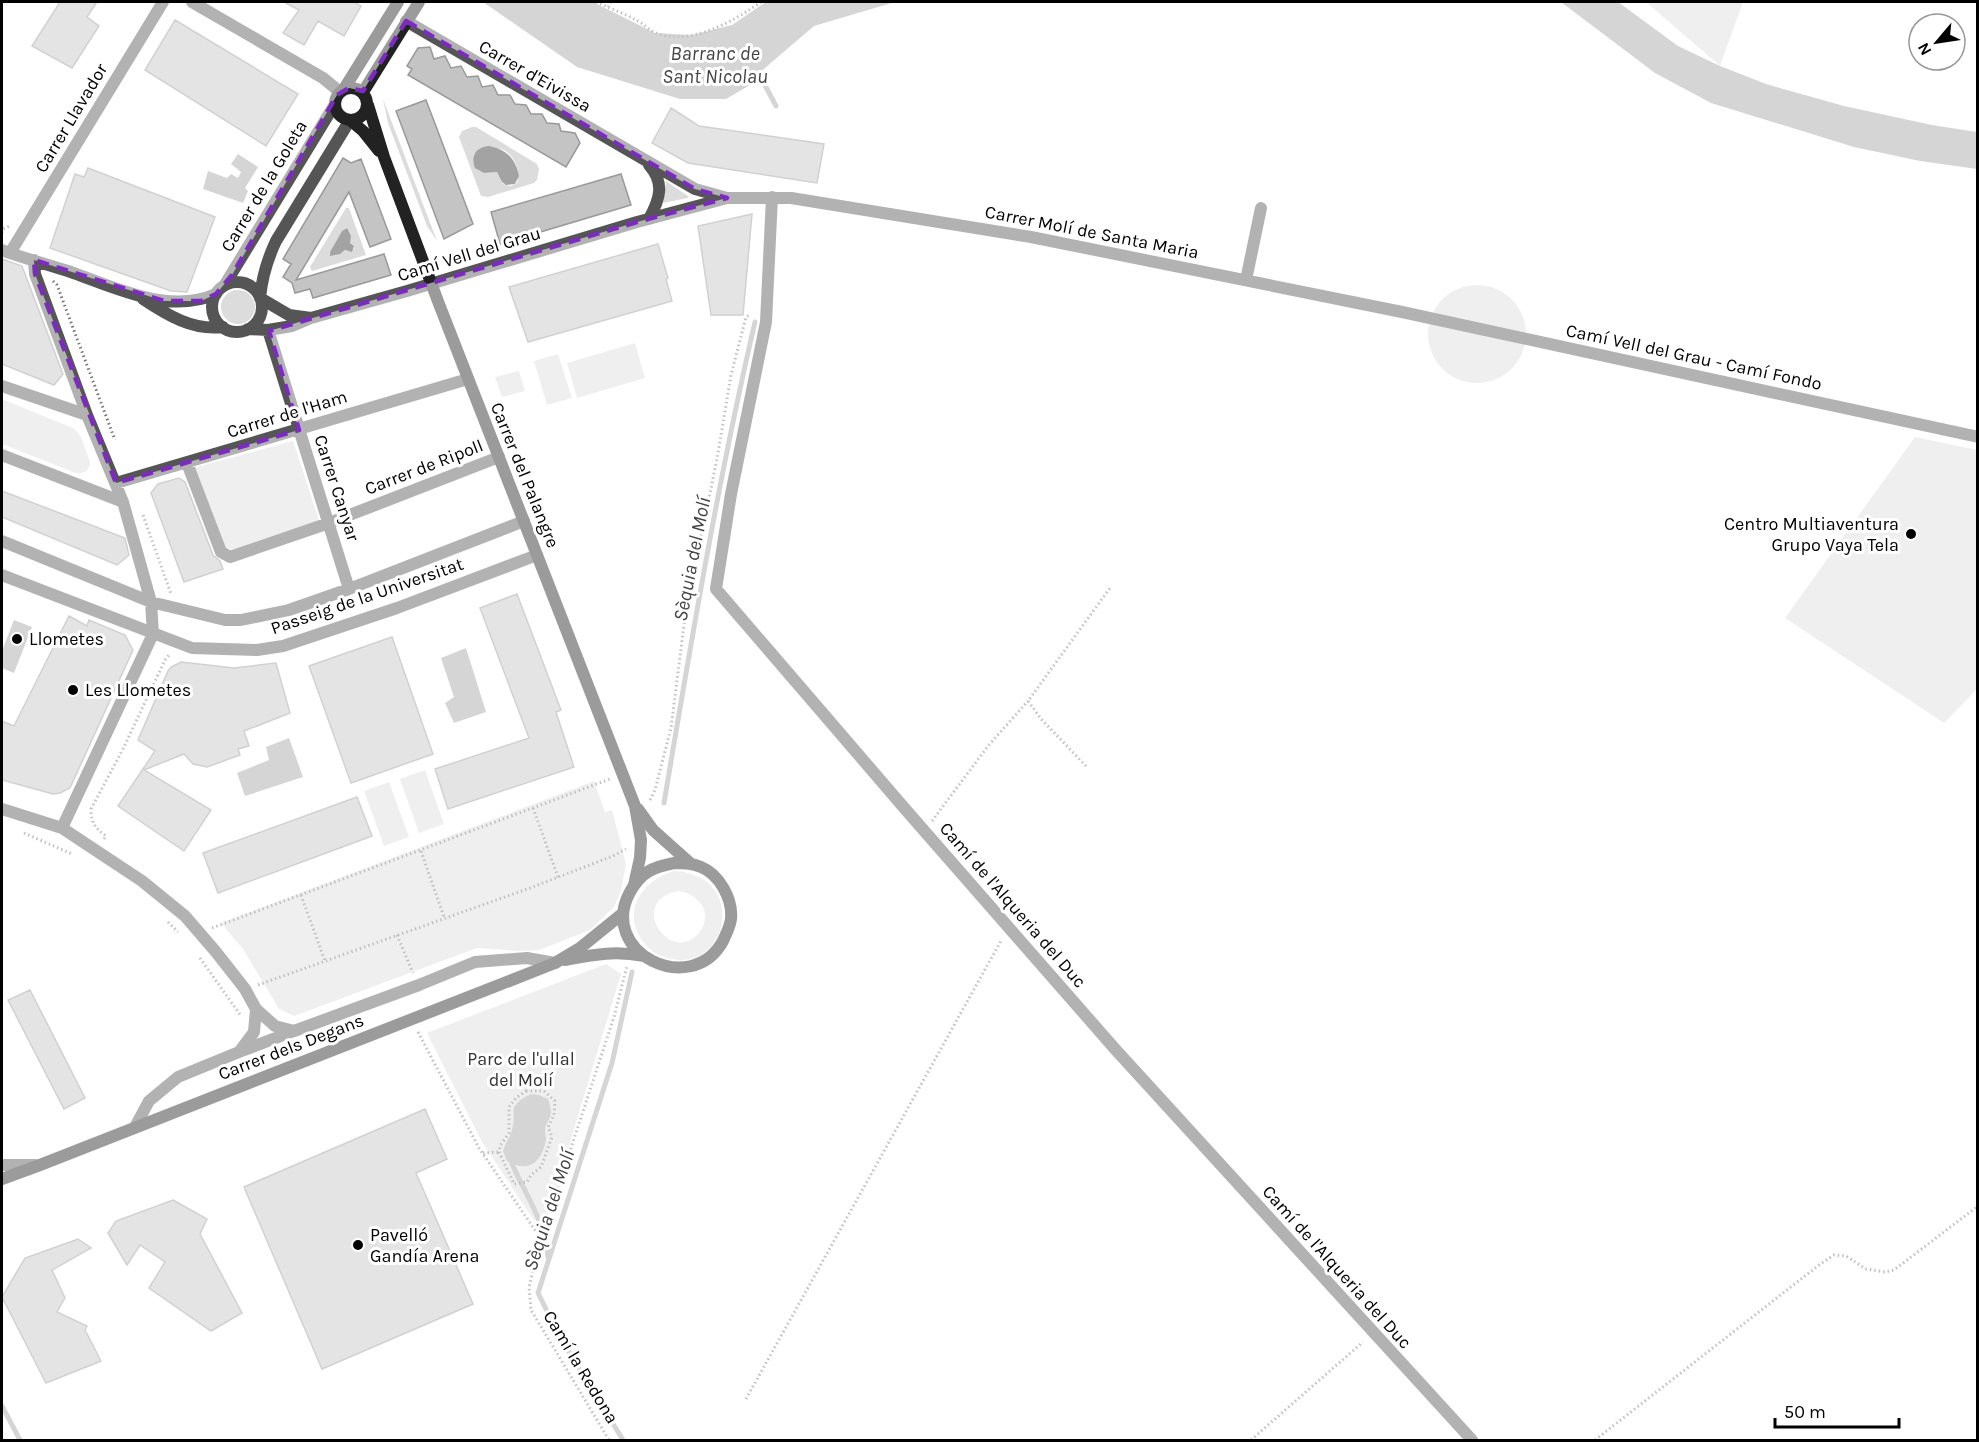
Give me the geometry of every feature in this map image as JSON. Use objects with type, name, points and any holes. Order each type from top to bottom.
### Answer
[{"type":"street","name":"Carrer Llavador","points":[[6,251],[163,2]]},
{"type":"street","points":[[192,2],[342,90],[354,88],[363,92],[368,105],[364,114],[355,120],[350,120],[341,116],[335,104],[342,90],[393,3]]},
{"type":"street","points":[[363,92],[419,2]]},
{"type":"street","name":"Carrer d'Eivissa","points":[[406,21],[695,189],[727,198]]},
{"type":"street","name":"Carrer de la Goleta","points":[[220,290],[232,275],[335,104]]},
{"type":"street","name":"Carrer del Palangre","points":[[368,105],[384,157],[431,284],[623,775],[639,811],[653,830],[690,864]]},
{"type":"street","points":[[137,295],[162,312],[186,322],[213,328],[223,327],[235,332],[248,329],[259,319],[261,312],[262,277],[267,259],[350,120]]},
{"type":"street","name":"Carrer del Palangre","points":[[350,120],[363,131],[384,157]]},
{"type":"street","points":[[643,220],[655,208],[660,187],[658,175],[647,162]]},
{"type":"street","points":[[768,303],[772,197]]},
{"type":"street","name":"Carrer d'Eivissa","points":[[643,220],[727,198],[772,197]]},
{"type":"street","name":"Carrer Molí de Santa Maria","points":[[772,197],[791,198],[1031,237],[1402,312]]},
{"type":"street","points":[[1246,280],[1261,208]]},
{"type":"street","name":"Camí Vell del Grau","points":[[248,329],[268,330],[292,326],[311,318],[643,220]]},
{"type":"street","points":[[6,251],[137,295],[164,301],[201,301],[238,282],[245,283],[257,292],[260,298]]},
{"type":"street","points":[[34,260],[36,274],[87,415],[123,502],[151,602],[153,634],[62,828]]},
{"type":"street","points":[[220,290],[213,301],[214,315],[223,327]]},
{"type":"street","name":"Camí Vell del Grau","points":[[260,298],[289,315],[311,318]]},
{"type":"street","name":"Camí de l'Alqueria del Duc","points":[[768,303],[731,494],[716,589],[1114,1049],[1472,1440]]},
{"type":"street","name":"Camí Vell del Grau - Camí Fondo","points":[[1402,312],[1977,437]]},
{"type":"street","name":"Carrer Canyar","points":[[268,330],[349,589]]},
{"type":"street","name":"Carrer de l'Ham","points":[[116,483],[468,379]]},
{"type":"street","points":[[2,386],[87,415]]},
{"type":"street","points":[[2,455],[123,502]]},
{"type":"street","name":"Carrer de Ripoll","points":[[187,463],[221,552],[230,557],[329,523],[499,457]]},
{"type":"street","name":"Passeig de la Universitat","points":[[2,542],[151,602],[225,620],[241,620],[289,610],[524,521]]},
{"type":"street","name":"Passeig de la Universitat","points":[[2,575],[192,648],[257,650],[284,646],[397,608],[537,555]]},
{"type":"street","points":[[2,809],[62,828],[142,880],[185,916],[245,989],[256,1009],[275,1026],[294,1031]]},
{"type":"street","name":"Carrer del Palangre","points":[[634,885],[640,858],[639,811]]},
{"type":"street","points":[[674,863],[690,864],[710,872],[722,886],[728,901],[731,919],[727,932],[719,948],[707,958],[691,966],[674,968],[657,964],[633,945],[625,931],[622,914],[626,898],[644,874],[656,867],[674,863]]},
{"type":"street","name":"Carrer dels Degans","points":[[555,963],[580,948],[622,914]]},
{"type":"street","name":"Carrer dels Degans","points":[[2,1179],[555,963],[605,952],[644,956]]},
{"type":"street","points":[[135,1127],[149,1101],[178,1077],[239,1052],[419,986],[475,962],[527,958],[555,963]]},
{"type":"street","points":[[239,1052],[254,1032],[256,1009]]},
{"type":"street","name":"Carrer dels Degans","points":[[2,1165],[40,1165]]},
{"type":"path","points":[[597,2],[640,22],[653,32],[680,36],[698,34],[720,26],[760,2]]},
{"type":"path","points":[[608,7],[611,2]]},
{"type":"path","points":[[639,811],[655,790],[671,728],[691,569],[702,532],[731,375],[746,317],[768,303]]},
{"type":"path","points":[[924,831],[988,746],[1028,701],[1110,588]]},
{"type":"path","points":[[106,836],[95,828],[91,820],[91,809],[171,652]]},
{"type":"path","points":[[1028,701],[1042,720],[1086,766]]},
{"type":"path","points":[[200,933],[623,775]]},
{"type":"path","points":[[533,808],[558,877]]},
{"type":"path","points":[[16,830],[79,857]]},
{"type":"path","points":[[245,989],[558,877],[613,856],[641,840]]},
{"type":"path","points":[[421,850],[444,917]]},
{"type":"path","points":[[301,895],[325,961]]},
{"type":"path","points":[[166,921],[180,934]]},
{"type":"path","points":[[746,1399],[1008,926]]},
{"type":"path","points":[[397,935],[419,986]]},
{"type":"path","points":[[194,950],[242,1018]]},
{"type":"path","name":"Camí la Redona","points":[[609,1440],[531,1310],[529,1287],[541,1238],[614,1017],[630,953]]},
{"type":"path","points":[[411,1020],[482,1153],[541,1238]]},
{"type":"path","points":[[526,1091],[544,1091],[555,1101],[554,1114],[548,1127],[552,1137],[541,1167],[531,1175],[527,1182],[514,1184],[499,1152],[500,1146],[509,1133],[509,1107],[526,1091]]},
{"type":"path","points":[[482,1153],[499,1152]]},
{"type":"path","points":[[1595,1440],[1819,1264],[1834,1255],[1846,1256],[1866,1269],[1885,1272],[1894,1270],[1977,1206]]},
{"type":"path","points":[[1251,1440],[1373,1333]]},
{"type":"highlighted area","points":[[406,21],[695,189],[727,198],[637,222],[269,331],[299,430],[116,483],[35,274],[34,260],[164,301],[201,301],[216,294],[232,275],[337,95],[349,88],[363,91]]},
{"type":"green space","points":[[1646,2],[1743,2],[1720,66]]},
{"type":"green space","points":[[383,99],[437,241],[427,226],[388,123]]},
{"type":"green space","points":[[476,127],[537,164],[539,169],[537,180],[534,183],[488,197],[481,196],[459,137],[462,131]],"holes":[[[481,148],[495,148],[507,152],[517,166],[517,183],[511,186],[503,184],[497,172],[484,173],[473,163],[474,154]]]},
{"type":"green space","points":[[666,181],[688,196],[688,198],[663,203]]},
{"type":"green space","points":[[346,208],[349,208],[366,255],[312,271],[310,267]],"holes":[[[347,228],[350,243],[354,249],[329,254],[342,231]]]},
{"type":"green space","points":[[1477,285],[1496,289],[1512,299],[1522,315],[1526,334],[1522,353],[1512,369],[1496,379],[1477,383],[1458,379],[1442,369],[1432,353],[1428,334],[1432,315],[1442,299],[1458,289]]},
{"type":"green space","points":[[238,290],[250,295],[255,307],[250,319],[238,324],[226,319],[221,307],[226,295]]},
{"type":"green space","points":[[635,343],[645,378],[577,398],[567,363]]},
{"type":"green space","points":[[558,354],[572,398],[547,405],[534,361]]},
{"type":"green space","points":[[519,371],[525,391],[502,397],[495,377]]},
{"type":"green space","points":[[2,399],[75,429],[81,437],[90,462],[88,470],[76,473],[2,444]]},
{"type":"green space","name":"Centro Multiaventura Grupo Vaya Tela","points":[[1915,437],[1977,450],[1977,689],[1944,723],[1785,618]]},
{"type":"green space","points":[[293,441],[319,520],[234,550],[224,548],[193,468]]},
{"type":"green space","points":[[425,770],[444,824],[419,833],[400,779]]},
{"type":"green space","points":[[594,781],[605,812],[612,810],[626,864],[621,891],[614,907],[590,930],[539,950],[477,948],[294,1016],[279,1009],[243,949],[221,923]]},
{"type":"green space","points":[[389,782],[409,837],[384,846],[364,791]]},
{"type":"green space","points":[[674,871],[698,876],[713,888],[721,904],[722,921],[717,937],[706,951],[691,959],[672,959],[657,954],[645,944],[638,933],[634,921],[637,900],[652,882]],"holes":[[[678,891],[697,899],[705,916],[701,930],[690,940],[678,942],[668,938],[659,930],[654,919],[655,907],[662,897]]]},
{"type":"green space","name":"Parc de l'ullal del Molí","points":[[606,964],[621,974],[545,1225],[533,1219],[482,1142],[427,1033]]},
{"type":"water","name":"Barranc de Sant Nicolau","points":[[483,2],[593,2],[655,33],[692,35],[732,25],[766,2],[895,2],[814,26],[759,73],[750,85],[726,99],[680,99],[577,67]]},
{"type":"water","points":[[1561,2],[1618,2],[1678,46],[1766,84],[1844,106],[1977,132],[1977,169],[1920,161],[1854,147],[1711,103],[1655,73]]},
{"type":"water","points":[[489,146],[505,152],[513,160],[519,176],[515,184],[506,185],[497,172],[484,173],[475,168],[473,160],[475,153]]},
{"type":"water","points":[[238,154],[258,167],[245,188],[248,191],[243,203],[203,189],[208,171],[227,178],[231,174],[238,178],[241,172],[231,164]]},
{"type":"water","points":[[347,228],[351,236],[350,243],[354,246],[352,252],[345,250],[340,254],[330,256],[342,231]]},
{"type":"water","name":"Llometes","points":[[14,620],[32,627],[14,673],[2,668],[2,651]]},
{"type":"water","points":[[466,648],[486,712],[454,723],[445,703],[454,697],[441,658]]},
{"type":"water","points":[[289,738],[303,777],[245,796],[237,773],[269,760],[266,747]]},
{"type":"water","points":[[531,1094],[548,1099],[551,1115],[545,1127],[546,1140],[541,1154],[533,1164],[515,1165],[507,1161],[503,1151],[513,1126],[514,1107]]},
{"type":"building","points":[[60,2],[97,2],[87,17],[99,26],[72,68],[32,46]]},
{"type":"building","points":[[284,2],[354,2],[361,6],[344,36],[318,21],[304,45],[283,33],[299,10]]},
{"type":"building","points":[[175,20],[298,94],[266,146],[145,70]]},
{"type":"building","points":[[430,47],[434,59],[445,56],[451,68],[461,66],[467,77],[478,76],[482,87],[493,85],[498,95],[510,95],[515,104],[526,105],[531,114],[542,114],[547,123],[559,124],[561,131],[575,133],[580,143],[566,167],[408,75],[412,69],[407,66],[418,48]]},
{"type":"building","points":[[426,100],[473,224],[444,239],[396,111]]},
{"type":"building","points":[[671,108],[699,126],[824,144],[817,183],[688,163],[652,143]]},
{"type":"building","points":[[343,158],[351,163],[361,159],[391,239],[370,247],[349,192],[296,280],[384,254],[391,275],[313,298],[310,289],[295,293],[292,283],[283,277],[291,264],[283,259]]},
{"type":"building","points":[[88,168],[215,217],[187,292],[171,291],[50,248],[75,174],[84,177]]},
{"type":"building","points":[[621,174],[631,205],[500,244],[491,212]]},
{"type":"building","points":[[752,214],[743,315],[711,315],[698,226]]},
{"type":"building","points":[[658,244],[672,301],[528,342],[509,287]]},
{"type":"building","points":[[2,259],[22,266],[63,374],[54,385],[2,364]]},
{"type":"building","points":[[179,478],[185,482],[213,555],[220,561],[223,569],[184,582],[151,493],[158,484]]},
{"type":"building","points":[[2,491],[125,538],[129,555],[117,565],[2,517]]},
{"type":"building","points":[[517,594],[561,710],[556,712],[574,767],[448,809],[435,769],[529,738],[480,608]]},
{"type":"building","name":"Les Llometes","points":[[69,616],[87,626],[89,620],[125,635],[133,650],[70,788],[53,794],[2,780],[2,721],[14,726]]},
{"type":"building","points":[[392,637],[433,754],[351,783],[309,666]]},
{"type":"building","points":[[181,662],[234,668],[276,663],[290,713],[244,731],[249,746],[238,749],[240,755],[207,767],[193,764],[184,754],[144,770],[211,810],[184,851],[118,806],[155,751],[138,740],[168,671]]},
{"type":"building","points":[[357,797],[372,836],[218,893],[203,853]]},
{"type":"building","points":[[30,990],[85,1098],[64,1109],[8,1000]]},
{"type":"building","name":"Pavelló Gandía Arena","points":[[425,1109],[447,1159],[416,1173],[473,1304],[322,1369],[244,1187]]},
{"type":"building","points":[[173,1200],[207,1219],[200,1234],[242,1313],[211,1331],[149,1288],[165,1262],[140,1245],[127,1265],[108,1233],[116,1221]]},
{"type":"building","points":[[78,1239],[91,1248],[52,1270],[65,1298],[57,1312],[87,1326],[85,1330],[101,1361],[46,1383],[2,1297],[25,1258]]},
{"type":"waterway","name":"Sèquia del Molí","points":[[759,74],[776,106]]},
{"type":"waterway","name":"Sèquia del Molí","points":[[664,803],[717,502],[755,322]]},
{"type":"waterway","name":"Sèquia del Molí","points":[[623,1440],[561,1339],[538,1293],[612,1063],[632,972]]},
{"type":"waterway","points":[[512,1164],[539,1220],[548,1257]]},
{"type":"waterway","points":[[2,1406],[20,1440]]},
{"type":"place","name":"Centro Multiaventura Grupo Vaya Tela","points":[[1911,534]]},
{"type":"place","name":"Llometes","points":[[17,639]]},
{"type":"place","name":"Les Llometes","points":[[73,690]]},
{"type":"place","name":"Pavelló Gandía Arena","points":[[358,1245]]}]
